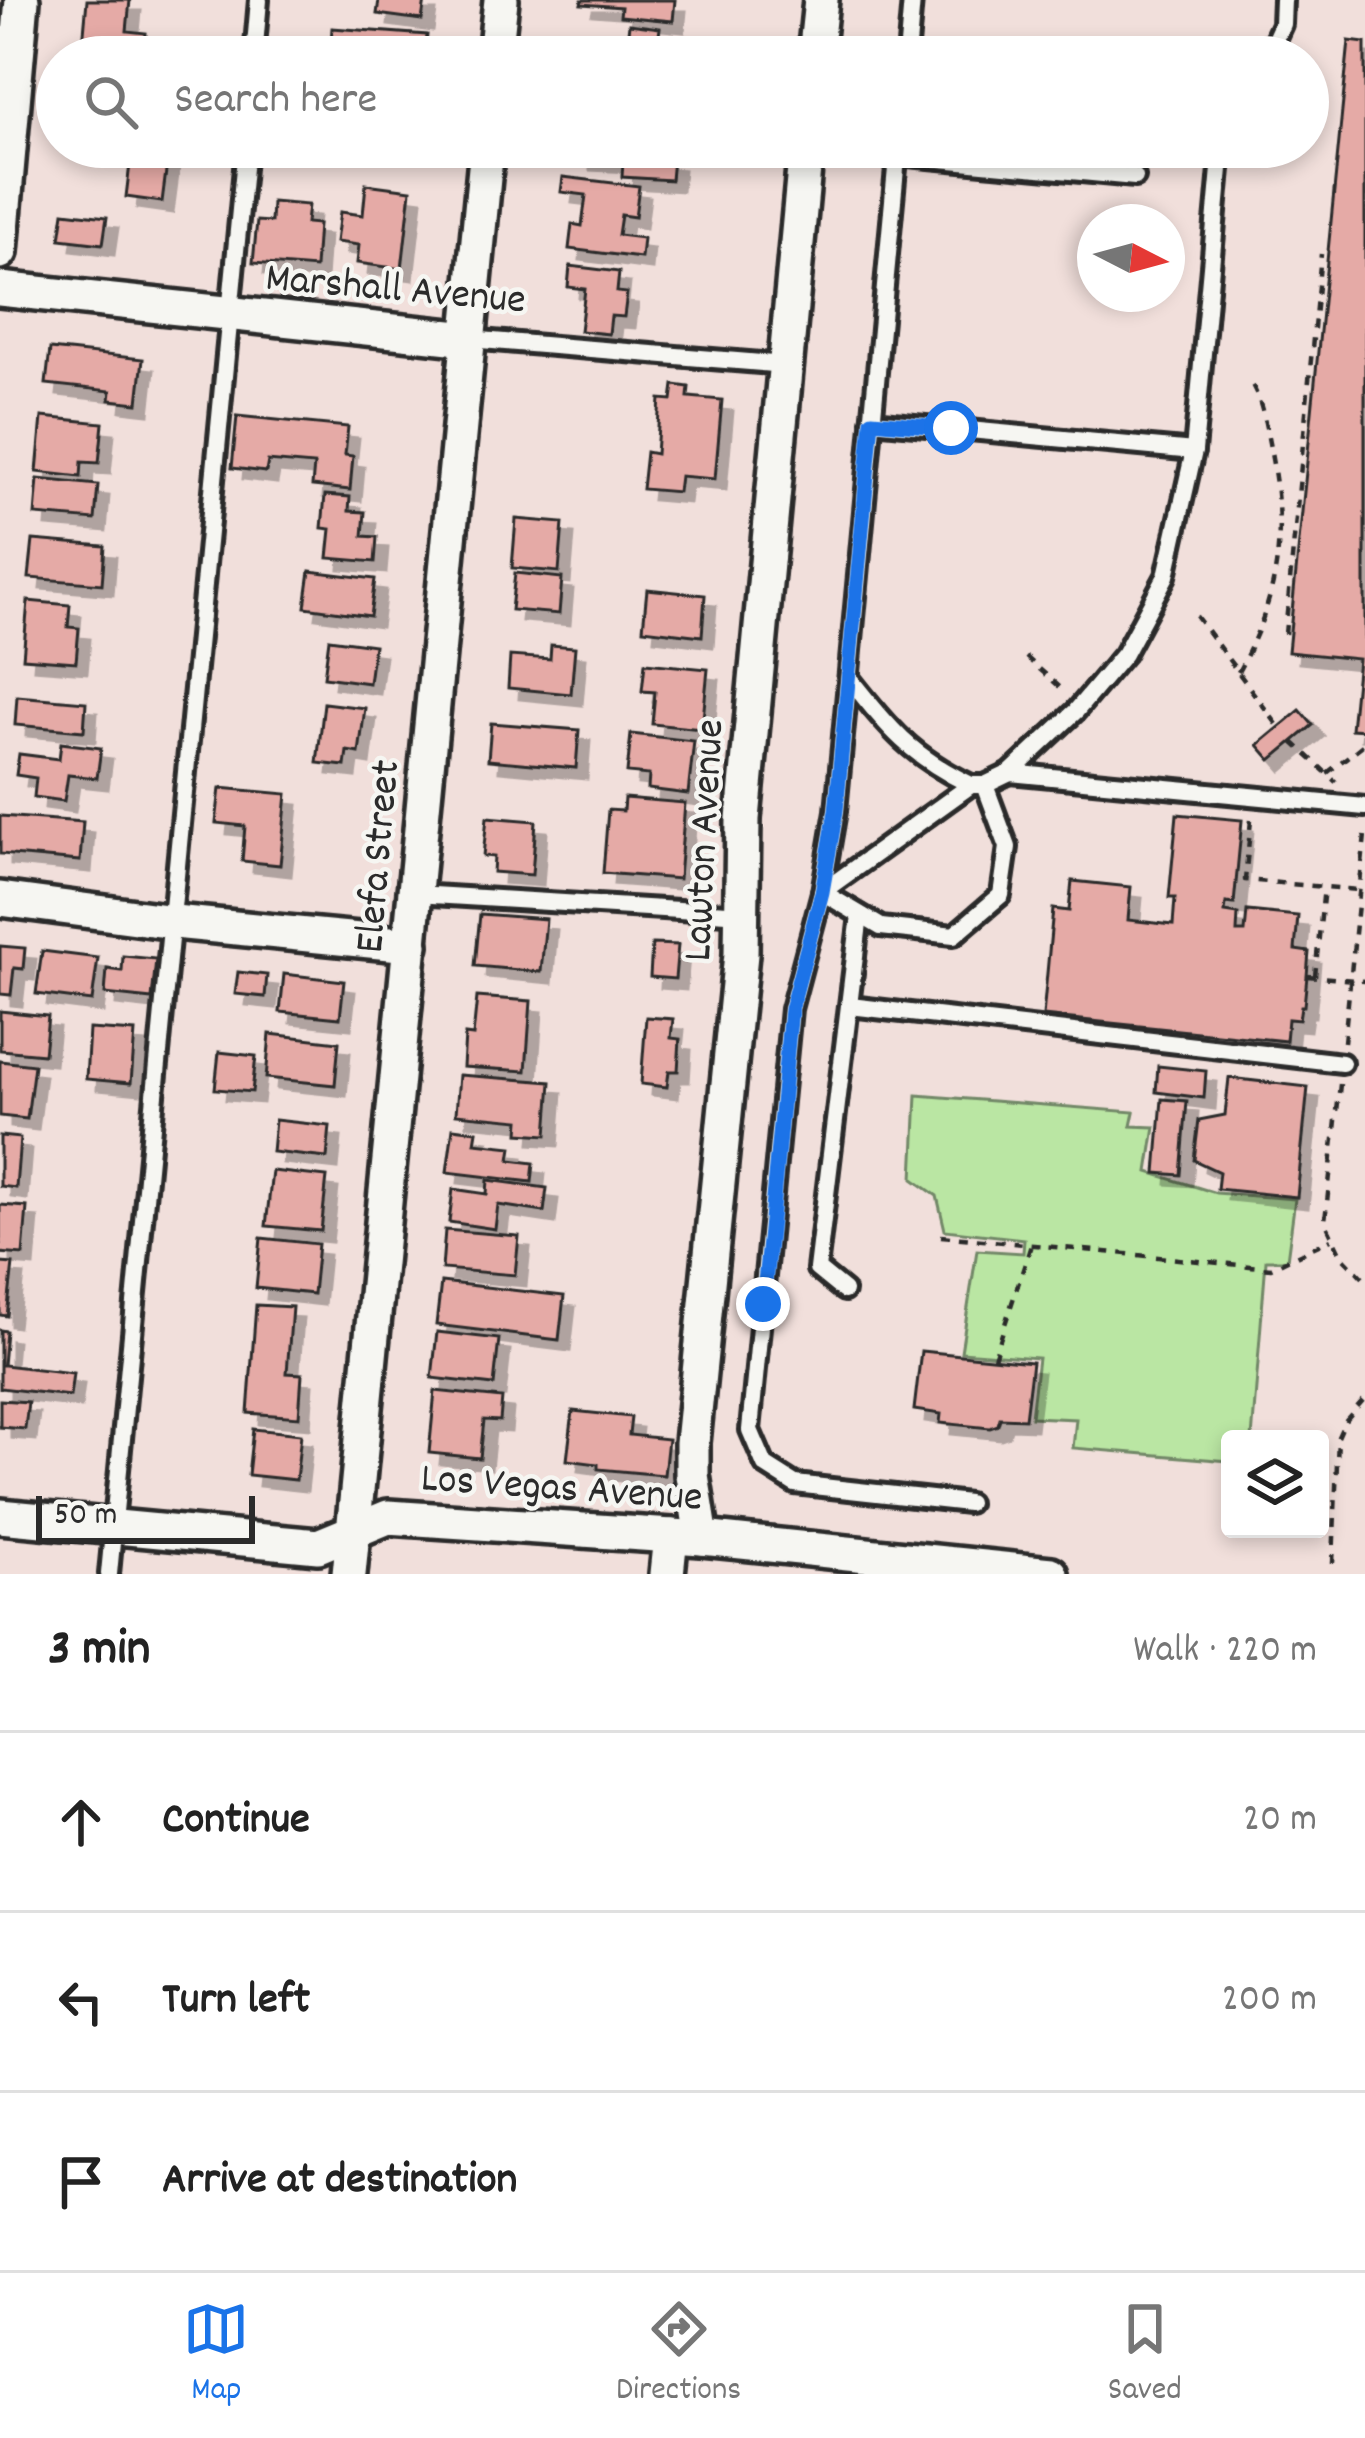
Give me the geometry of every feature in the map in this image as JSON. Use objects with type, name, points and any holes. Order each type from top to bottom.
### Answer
[{"type":"street","points":[[0,252],[22,0]]},
{"type":"street","points":[[498,36],[501,0]]},
{"type":"street","points":[[817,36],[821,0]]},
{"type":"street","name":"Elefa Street","points":[[350,1574],[485,168]]},
{"type":"street","name":"Lawton Avenue","points":[[667,1574],[686,1537],[744,914],[743,819],[804,168]]},
{"type":"street","name":"Marshall Avenue","points":[[0,289],[470,339]]},
{"type":"street","points":[[0,899],[173,922],[411,945]]},
{"type":"street","name":"Los Vegas Avenue","points":[[0,1516],[318,1546],[388,1516],[686,1537],[891,1566],[1051,1574]]},
{"type":"lane","points":[[256,36],[259,0]]},
{"type":"lane","points":[[909,36],[912,0]]},
{"type":"lane","points":[[1277,36],[1283,0]]},
{"type":"lane","points":[[109,1574],[244,168]]},
{"type":"lane","points":[[896,168],[836,811],[822,892],[791,1009],[750,1430],[765,1465],[795,1484],[968,1503]]},
{"type":"lane","points":[[1047,168],[1135,178]]},
{"type":"lane","points":[[822,892],[978,785],[1010,773],[1076,711],[1124,654],[1166,576],[1194,451],[1220,168]]},
{"type":"lane","name":"Marshall Avenue","points":[[470,339],[784,365]]},
{"type":"lane","points":[[872,421],[1194,451]]},
{"type":"lane","points":[[822,892],[881,927],[955,934],[1001,895],[1008,847],[978,785],[938,769],[896,737],[849,678]]},
{"type":"lane","points":[[1010,773],[1363,807]]},
{"type":"lane","points":[[416,894],[744,914]]},
{"type":"lane","points":[[844,1291],[817,1269],[860,915]]},
{"type":"lane","points":[[850,1006],[1342,1063]]},
{"type":"path","points":[[1285,634],[1321,254]]},
{"type":"path","points":[[1238,672],[1263,613],[1281,537],[1265,421],[1258,392],[1248,378]]},
{"type":"path","points":[[1281,537],[1294,538]]},
{"type":"path","points":[[1196,616],[1280,727]]},
{"type":"path","points":[[1026,657],[1066,693]]},
{"type":"path","points":[[1293,742],[1363,807]]},
{"type":"path","points":[[1327,773],[1365,743]]},
{"type":"path","points":[[1253,796],[1245,880],[1360,890]]},
{"type":"path","points":[[1324,887],[1311,976],[1365,981]]},
{"type":"path","points":[[941,1236],[1271,1268],[1330,1239]]},
{"type":"path","points":[[994,1358],[1031,1245]]},
{"type":"path","points":[[1334,1563],[1337,1437],[1365,1398]]},
{"type":"green space","points":[[917,1095],[1134,1112],[1131,1126],[1155,1127],[1148,1172],[1216,1193],[1295,1199],[1287,1260],[1266,1260],[1253,1430],[1221,1430],[1221,1460],[1073,1448],[1076,1419],[1031,1417],[1038,1358],[961,1352],[977,1250],[1023,1253],[1024,1239],[945,1230],[937,1196],[913,1179]]},
{"type":"building","points":[[87,0],[130,0],[127,31],[146,33],[146,36],[84,36]]},
{"type":"building","points":[[379,0],[425,0],[422,20],[377,14]]},
{"type":"building","points":[[582,0],[675,0],[673,21],[620,16],[621,7],[581,4]]},
{"type":"building","points":[[629,24],[660,28],[659,36],[628,36]]},
{"type":"building","points":[[332,28],[427,35],[427,36],[331,36]]},
{"type":"building","points":[[1349,41],[1365,43],[1365,730],[1351,729],[1358,659],[1288,652]]},
{"type":"building","points":[[130,168],[166,168],[162,202],[126,197]]},
{"type":"building","points":[[623,168],[672,168],[671,180],[622,177]]},
{"type":"building","points":[[563,177],[639,186],[635,217],[621,215],[618,235],[643,238],[641,258],[569,249],[572,224],[582,226],[586,195],[561,192]]},
{"type":"building","points":[[366,184],[411,190],[402,269],[357,263],[359,245],[336,242],[340,212],[363,215]]},
{"type":"building","points":[[272,202],[308,205],[306,223],[318,224],[315,268],[253,263],[257,221],[271,222]]},
{"type":"building","points":[[64,212],[107,217],[103,244],[60,239]]},
{"type":"building","points":[[570,266],[619,272],[617,292],[627,293],[624,317],[611,316],[609,334],[580,331],[585,289],[568,287]]},
{"type":"building","points":[[50,349],[143,359],[138,403],[110,400],[111,391],[46,384]]},
{"type":"building","points":[[674,385],[689,387],[688,397],[722,400],[715,479],[680,476],[678,492],[642,489],[646,452],[656,454],[660,399],[672,400]]},
{"type":"building","points":[[237,416],[348,427],[345,455],[353,456],[350,490],[312,486],[314,465],[268,461],[266,472],[232,468]]},
{"type":"building","points":[[42,417],[103,423],[99,463],[82,462],[81,477],[37,472]]},
{"type":"building","points":[[38,479],[98,485],[95,520],[35,515]]},
{"type":"building","points":[[325,495],[350,497],[349,511],[365,512],[363,536],[377,537],[375,562],[328,558],[331,529],[322,528]]},
{"type":"building","points":[[516,519],[563,523],[559,572],[512,568]]},
{"type":"building","points":[[33,540],[105,546],[102,584],[29,578]]},
{"type":"building","points":[[310,571],[375,579],[370,616],[305,607]]},
{"type":"building","points":[[515,573],[562,578],[559,614],[511,610]]},
{"type":"building","points":[[647,589],[705,595],[702,636],[643,629]]},
{"type":"building","points":[[28,601],[70,605],[68,627],[79,628],[76,662],[23,658]]},
{"type":"building","points":[[329,639],[374,645],[369,683],[324,677]]},
{"type":"building","points":[[551,645],[575,647],[571,694],[508,688],[510,656],[550,659]]},
{"type":"building","points":[[645,663],[708,669],[702,729],[652,724],[655,692],[642,691]]},
{"type":"building","points":[[17,696],[86,702],[84,731],[15,725]]},
{"type":"building","points":[[324,703],[365,708],[359,753],[347,751],[345,766],[317,763]]},
{"type":"building","points":[[1300,710],[1313,725],[1271,760],[1258,745]]},
{"type":"building","points":[[491,723],[579,730],[576,768],[488,760]]},
{"type":"building","points":[[631,734],[694,741],[688,794],[648,789],[649,775],[627,773]]},
{"type":"building","points":[[61,743],[101,748],[97,778],[68,775],[64,801],[34,797],[36,778],[16,775],[19,754],[59,759]]},
{"type":"building","points":[[220,788],[287,794],[280,865],[242,861],[245,826],[216,823]]},
{"type":"building","points":[[624,798],[685,803],[679,879],[603,873],[608,810],[623,811]]},
{"type":"building","points":[[1177,814],[1242,820],[1234,904],[1226,903],[1225,912],[1238,914],[1237,932],[1245,932],[1247,911],[1298,916],[1295,950],[1309,952],[1307,976],[1304,1006],[1299,1020],[1288,1019],[1286,1041],[1043,1016],[1053,909],[1069,911],[1072,881],[1131,887],[1128,920],[1173,925],[1175,898],[1169,898]]},
{"type":"building","points":[[0,816],[83,822],[80,861],[0,854]]},
{"type":"building","points":[[487,817],[536,821],[532,875],[493,872],[494,857],[483,856]]},
{"type":"building","points":[[480,914],[546,919],[541,972],[475,966]]},
{"type":"building","points":[[652,944],[678,945],[675,979],[650,977]]},
{"type":"building","points":[[0,946],[25,948],[23,969],[14,968],[11,995],[0,994]]},
{"type":"building","points":[[42,951],[98,958],[92,1001],[36,994]]},
{"type":"building","points":[[123,956],[156,959],[152,999],[105,994],[107,969],[122,971]]},
{"type":"building","points":[[238,972],[267,975],[265,997],[235,994]]},
{"type":"building","points":[[284,974],[344,981],[340,1018],[280,1012]]},
{"type":"building","points":[[477,997],[531,1001],[526,1071],[463,1067],[465,1035],[473,1036]]},
{"type":"building","points":[[0,1011],[48,1016],[44,1054],[0,1050]]},
{"type":"building","points":[[646,1017],[673,1019],[671,1038],[680,1039],[678,1071],[669,1071],[667,1087],[641,1084]]},
{"type":"building","points":[[89,1029],[135,1032],[131,1083],[86,1079]]},
{"type":"building","points":[[270,1034],[339,1042],[335,1085],[266,1078]]},
{"type":"building","points":[[219,1052],[256,1056],[252,1092],[215,1089]]},
{"type":"building","points":[[0,1061],[34,1065],[27,1119],[0,1116]]},
{"type":"building","points":[[1158,1066],[1206,1071],[1204,1098],[1156,1092]]},
{"type":"building","points":[[459,1075],[551,1082],[547,1135],[519,1133],[520,1120],[456,1114]]},
{"type":"building","points":[[1229,1078],[1308,1087],[1297,1197],[1217,1189],[1219,1172],[1194,1160],[1199,1120],[1225,1115]]},
{"type":"building","points":[[1162,1099],[1187,1101],[1181,1175],[1156,1173]]},
{"type":"building","points":[[275,1120],[330,1126],[327,1158],[272,1152]]},
{"type":"building","points":[[453,1128],[477,1131],[475,1143],[512,1147],[510,1160],[534,1163],[532,1182],[447,1172]]},
{"type":"building","points":[[0,1136],[20,1138],[16,1188],[0,1186]]},
{"type":"building","points":[[272,1171],[327,1177],[321,1231],[266,1226]]},
{"type":"building","points":[[488,1180],[547,1188],[544,1212],[498,1205],[495,1229],[449,1222],[453,1189],[487,1194]]},
{"type":"building","points":[[0,1205],[27,1207],[23,1255],[0,1253]]},
{"type":"building","points":[[445,1230],[519,1236],[515,1275],[442,1269]]},
{"type":"building","points":[[261,1238],[318,1244],[313,1294],[256,1288]]},
{"type":"building","points":[[0,1263],[13,1264],[7,1316],[0,1315]]},
{"type":"building","points":[[441,1282],[564,1296],[559,1340],[436,1325]]},
{"type":"building","points":[[256,1305],[292,1307],[287,1373],[302,1374],[299,1417],[248,1413]]},
{"type":"building","points":[[0,1330],[6,1331],[3,1365],[73,1373],[70,1396],[0,1388]]},
{"type":"building","points":[[437,1332],[499,1339],[494,1385],[432,1378]]},
{"type":"building","points":[[921,1351],[1032,1362],[1025,1419],[1000,1418],[990,1428],[940,1423],[941,1414],[914,1410]]},
{"type":"building","points":[[435,1391],[502,1398],[500,1421],[484,1420],[480,1458],[429,1453]]},
{"type":"building","points":[[0,1400],[28,1402],[25,1429],[0,1427]]},
{"type":"building","points":[[573,1411],[631,1417],[629,1435],[668,1439],[664,1475],[598,1469],[598,1464],[567,1460]]},
{"type":"building","points":[[253,1429],[301,1434],[296,1480],[248,1475]]},
{"type":"route","points":[[763,1304],[791,1009],[822,892],[836,811],[872,421],[951,428]]}]
